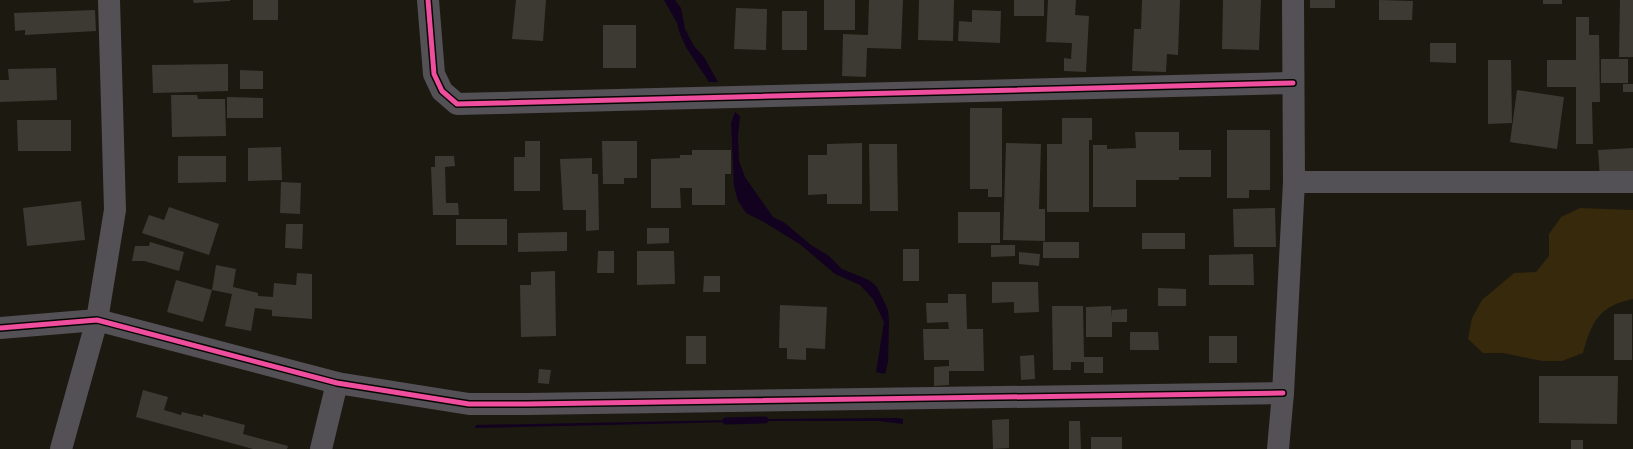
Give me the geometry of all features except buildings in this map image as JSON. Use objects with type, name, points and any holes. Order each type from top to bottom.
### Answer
[{"type":"street","points":[[61,449],[97,320],[115,210],[109,0]]},
{"type":"street","points":[[428,0],[434,74],[442,91],[456,104],[1293,83]]},
{"type":"street","points":[[1278,449],[1284,393],[1294,182],[1293,0]]},
{"type":"street","points":[[1294,182],[1633,182]]},
{"type":"street","points":[[0,328],[97,320],[337,383],[468,404],[1284,393]]},
{"type":"street","points":[[322,449],[337,383]]},
{"type":"shaded area","points":[[664,0],[675,0],[681,8],[685,29],[694,46],[704,57],[718,82],[709,82],[687,49],[677,23]]},
{"type":"shaded area","points":[[735,112],[740,116],[738,136],[739,161],[745,177],[773,217],[785,223],[811,245],[829,256],[842,269],[869,280],[877,287],[888,310],[888,362],[885,374],[876,372],[884,322],[873,299],[860,285],[835,274],[801,245],[764,222],[746,213],[738,201],[734,186],[731,123]]},
{"type":"shaded area","points":[[1580,208],[1633,210],[1633,299],[1621,302],[1605,311],[1594,324],[1583,353],[1562,361],[1542,361],[1503,353],[1483,353],[1468,339],[1472,318],[1482,300],[1514,273],[1536,272],[1549,256],[1549,234],[1561,217]]},
{"type":"shaded area","points":[[757,419],[903,419],[903,424],[879,421],[757,421]]},
{"type":"shaded area","points":[[734,420],[734,422],[475,428],[476,425]]},
{"type":"waterway","points":[[726,421],[765,420]]},
{"type":"cycle path","points":[[428,0],[434,74],[442,91],[457,104],[1293,83]]},
{"type":"cycle path","points":[[0,328],[97,320],[337,383],[469,404],[1283,393]]}]
